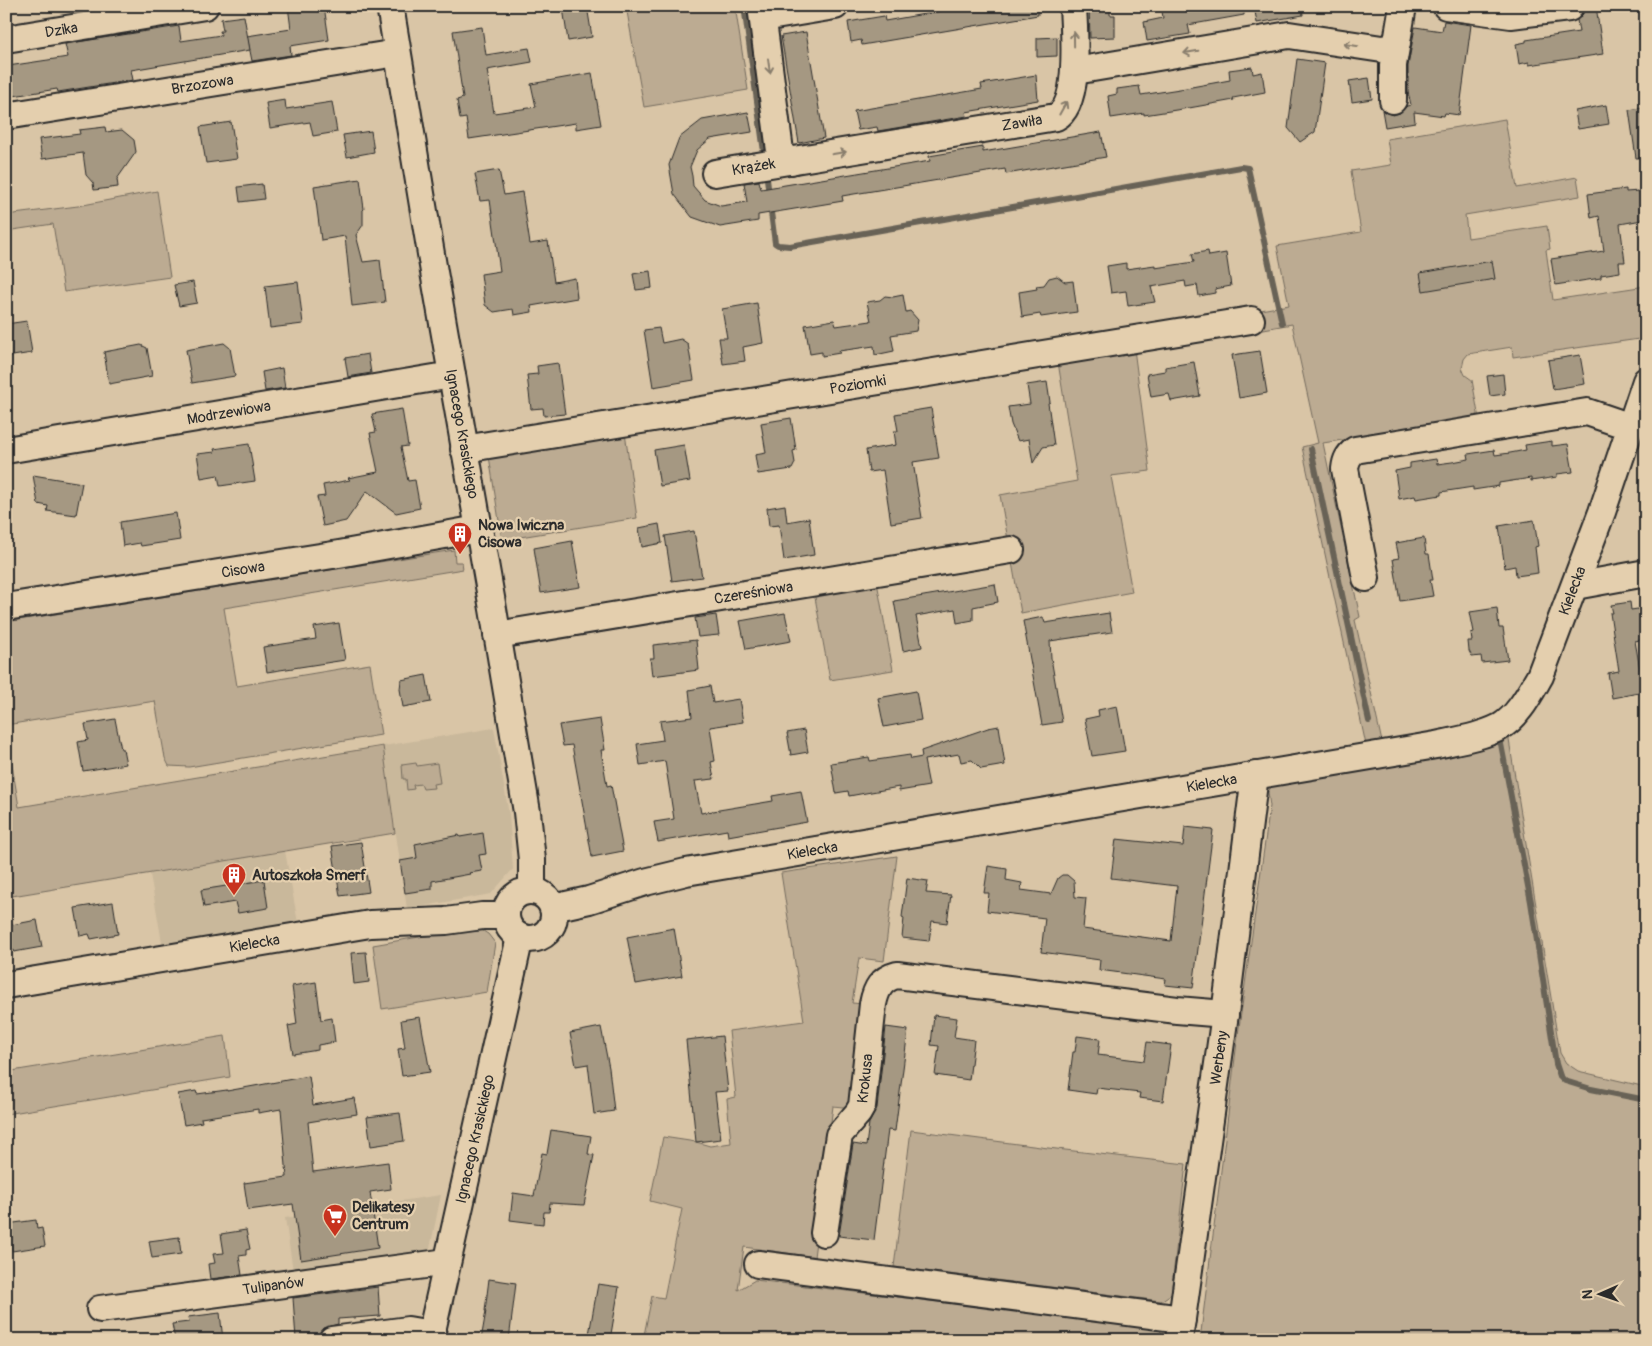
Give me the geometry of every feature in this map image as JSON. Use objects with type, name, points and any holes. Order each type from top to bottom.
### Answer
[{"type":"street","name":"Dzika","points":[[6,39],[205,6]]},
{"type":"street","name":"Ignacego Krasickiego","points":[[390,6],[529,830],[532,872],[530,891]]},
{"type":"street","points":[[791,161],[784,157],[780,151],[762,12],[835,6]]},
{"type":"street","name":"Zawiła","points":[[791,161],[1056,117],[1062,114],[1075,72],[1073,6]]},
{"type":"street","points":[[1393,100],[1393,65],[1403,6]]},
{"type":"street","points":[[1446,6],[1511,15],[1569,8]]},
{"type":"street","points":[[1075,72],[1289,35],[1382,50],[1392,48],[1397,43]]},
{"type":"street","name":"Brzozowa","points":[[6,116],[398,53]]},
{"type":"street","name":"Krążek","points":[[715,173],[791,161]]},
{"type":"street","name":"Poziomki","points":[[464,449],[1251,320]]},
{"type":"street","name":"Modrzewiowa","points":[[6,450],[452,375]]},
{"type":"street","name":"Kielecka","points":[[553,908],[590,900],[645,882],[686,872],[1436,745],[1484,734],[1501,726],[1515,714],[1540,676],[1575,586],[1645,387]]},
{"type":"street","points":[[1366,578],[1344,469],[1349,455],[1355,450],[1586,412],[1630,427]]},
{"type":"street","name":"Cisowa","points":[[6,607],[339,554],[478,529]]},
{"type":"street","name":"Czereśniowa","points":[[497,635],[1011,550]]},
{"type":"street","points":[[1575,586],[1646,574]]},
{"type":"street","name":"Werbeny","points":[[1181,1329],[1225,1014],[1255,775]]},
{"type":"street","points":[[525,891],[542,894],[553,908],[554,916],[548,932],[532,940],[520,937],[511,930],[505,916],[510,900],[525,891]]},
{"type":"street","name":"Kielecka","points":[[6,985],[370,924],[446,921],[482,916],[505,916]]},
{"type":"street","name":"Ignacego Krasickiego","points":[[431,1337],[520,937]]},
{"type":"street","name":"Krokusa","points":[[824,1233],[839,1135],[862,1106],[873,1004],[875,994],[884,980],[897,975],[1177,1010],[1225,1014]]},
{"type":"street","name":"Tulipanów","points":[[100,1309],[447,1262]]},
{"type":"street","points":[[758,1264],[1181,1329]]},
{"type":"street","points":[[332,1340],[408,1330],[431,1337]]},
{"type":"shaded area","points":[[626,6],[735,6],[748,90],[644,107]]},
{"type":"shaded area","points":[[1505,119],[1517,188],[1577,177],[1580,196],[1465,215],[1468,238],[1547,226],[1550,249],[1546,250],[1553,300],[1646,286],[1646,338],[1513,357],[1512,347],[1468,354],[1464,359],[1462,368],[1465,375],[1472,380],[1479,419],[1323,443],[1360,617],[1355,620],[1382,742],[1366,745],[1302,447],[1318,443],[1292,324],[1258,330],[1255,311],[1289,305],[1277,246],[1361,232],[1351,171],[1391,165],[1387,139]]},
{"type":"shaded area","points":[[157,191],[170,277],[64,292],[53,224],[6,231],[6,215],[78,206]]},
{"type":"shaded area","points":[[1134,349],[1150,471],[1111,476],[1132,592],[1021,613],[1000,495],[1077,481],[1058,362]]},
{"type":"shaded area","points":[[625,433],[637,518],[502,540],[489,456]]},
{"type":"shaded area","points":[[454,550],[455,562],[462,562],[463,569],[224,608],[237,686],[370,664],[381,735],[189,767],[169,766],[165,758],[155,701],[6,725],[6,622]]},
{"type":"shaded area","points":[[877,582],[893,670],[830,680],[814,592]]},
{"type":"shaded area","points":[[494,728],[509,815],[513,869],[491,894],[407,909],[383,746]]},
{"type":"shaded area","points":[[6,729],[19,807],[383,746],[395,833],[6,897]]},
{"type":"shaded area","points":[[1511,733],[1509,740],[1560,1053],[1566,1063],[1578,1071],[1646,1087],[1646,1340],[1200,1340],[1237,1042],[1270,806],[1268,792],[1272,785],[1489,746]]},
{"type":"shaded area","points":[[416,763],[417,766],[437,763],[440,783],[433,784],[434,788],[423,789],[421,784],[413,785],[414,789],[407,790],[406,779],[403,779],[402,765]]},
{"type":"shaded area","points":[[285,851],[298,923],[163,948],[150,874]]},
{"type":"shaded area","points":[[897,856],[884,961],[859,958],[852,1003],[864,1004],[852,1108],[833,1106],[814,1257],[744,1247],[738,1290],[755,1280],[1157,1328],[1164,1335],[1164,1340],[643,1340],[652,1296],[664,1298],[682,1209],[650,1201],[663,1137],[710,1146],[731,1143],[727,1099],[736,1097],[729,1031],[804,1021],[781,873]]},
{"type":"shaded area","points":[[483,931],[495,943],[487,992],[382,1009],[373,945],[448,932]]},
{"type":"shaded area","points":[[225,1036],[230,1077],[6,1114],[6,1072]]},
{"type":"shaded area","points":[[911,1130],[1186,1164],[1171,1294],[1161,1301],[894,1267]]},
{"type":"shaded area","points":[[441,1195],[428,1258],[294,1277],[285,1218]]},
{"type":"building","points":[[288,6],[324,6],[329,40],[290,46],[291,55],[252,61],[247,36],[291,29]]},
{"type":"building","points":[[587,6],[592,37],[568,41],[563,8]]},
{"type":"building","points":[[970,6],[1037,6],[1038,15],[862,45],[861,40],[851,42],[848,22],[884,16],[885,21]]},
{"type":"building","points":[[1089,6],[1110,6],[1110,15],[1115,15],[1115,37],[1090,38]]},
{"type":"building","points":[[1190,6],[1244,6],[1244,15],[1188,25],[1190,34],[1147,41],[1144,22],[1163,18],[1162,11]]},
{"type":"building","points":[[1254,6],[1302,6],[1303,15],[1257,23]]},
{"type":"building","points":[[1584,6],[1596,6],[1603,54],[1529,65],[1529,62],[1519,64],[1516,44],[1526,42],[1526,40],[1579,32],[1577,20],[1583,14]]},
{"type":"building","points":[[244,16],[250,50],[131,70],[133,80],[58,92],[57,89],[13,96],[8,66],[68,57],[65,44],[179,26],[181,41],[221,35],[220,31],[223,31],[221,19]]},
{"type":"building","points":[[1444,21],[1471,25],[1459,115],[1445,113],[1444,116],[1414,112],[1415,122],[1385,127],[1382,110],[1393,115],[1400,113],[1407,106],[1411,105],[1408,92],[1408,66],[1415,27],[1442,31]]},
{"type":"building","points":[[482,27],[486,55],[529,48],[532,62],[487,70],[494,113],[536,107],[531,84],[592,73],[601,125],[576,129],[576,123],[469,139],[466,118],[460,119],[457,100],[463,98],[453,31]]},
{"type":"building","points":[[806,32],[824,138],[799,143],[781,36]]},
{"type":"building","points":[[1057,37],[1057,56],[1037,57],[1037,38]]},
{"type":"building","points":[[1297,59],[1325,63],[1315,132],[1300,142],[1288,128]]},
{"type":"building","points":[[1252,67],[1253,74],[1262,72],[1265,92],[1189,108],[1111,118],[1108,96],[1117,94],[1117,89],[1139,86],[1141,95],[1186,88],[1230,80],[1229,70]]},
{"type":"building","points":[[1036,75],[1038,100],[966,112],[967,116],[878,131],[877,127],[858,130],[854,111],[982,89],[981,84]]},
{"type":"building","points":[[1369,78],[1372,99],[1352,102],[1349,81]]},
{"type":"building","points":[[285,100],[286,109],[332,102],[337,132],[313,136],[310,122],[270,128],[266,103]]},
{"type":"building","points":[[1606,105],[1609,124],[1578,129],[1575,111]]},
{"type":"building","points":[[1646,107],[1646,157],[1636,158],[1629,110]]},
{"type":"building","points":[[748,112],[752,132],[710,139],[697,150],[690,167],[693,186],[705,200],[721,206],[747,202],[744,183],[759,181],[761,189],[930,161],[929,156],[983,147],[983,152],[1101,132],[1106,157],[1006,174],[1005,169],[842,196],[843,201],[758,215],[758,221],[720,227],[692,217],[674,194],[669,165],[679,138],[702,120]]},
{"type":"building","points":[[231,122],[237,159],[206,163],[200,127]]},
{"type":"building","points":[[105,127],[106,132],[122,130],[134,140],[136,152],[117,179],[118,187],[94,190],[93,183],[86,175],[83,153],[42,159],[39,139],[80,134],[79,130]]},
{"type":"building","points":[[371,131],[374,152],[347,157],[343,135]]},
{"type":"building","points":[[499,170],[504,195],[522,192],[530,244],[548,241],[554,282],[575,278],[577,298],[531,306],[532,312],[514,315],[513,309],[494,312],[485,305],[481,274],[500,271],[490,200],[480,201],[475,174]]},
{"type":"building","points":[[360,179],[364,209],[363,225],[356,235],[363,262],[380,260],[385,302],[352,306],[345,236],[321,240],[314,186]]},
{"type":"building","points":[[262,184],[264,199],[240,202],[238,187]]},
{"type":"building","points":[[1626,189],[1626,192],[1639,191],[1642,220],[1620,224],[1625,262],[1619,262],[1620,272],[1601,275],[1601,278],[1555,285],[1551,259],[1604,251],[1599,216],[1591,218],[1588,194]]},
{"type":"building","points":[[1208,251],[1209,256],[1226,253],[1231,286],[1215,289],[1215,293],[1199,296],[1197,285],[1186,287],[1185,281],[1151,287],[1155,302],[1128,306],[1126,291],[1111,293],[1107,266],[1126,263],[1126,269],[1155,265],[1155,268],[1194,262],[1192,254]]},
{"type":"building","points":[[1492,261],[1495,279],[1423,291],[1420,273]]},
{"type":"building","points":[[650,271],[652,288],[636,290],[633,274]]},
{"type":"building","points":[[1057,276],[1065,282],[1073,281],[1077,312],[1041,317],[1040,314],[1022,317],[1019,292],[1037,289],[1036,286],[1044,285],[1049,278]]},
{"type":"building","points":[[193,282],[197,303],[179,306],[174,285]]},
{"type":"building","points":[[298,282],[303,324],[270,328],[265,286]]},
{"type":"building","points":[[903,295],[906,312],[910,311],[918,320],[916,331],[891,335],[894,351],[875,355],[874,346],[839,351],[840,353],[822,356],[822,352],[810,354],[805,325],[834,320],[836,326],[871,321],[867,302],[880,300],[885,296]]},
{"type":"building","points":[[757,303],[763,343],[743,347],[745,361],[723,364],[719,338],[727,338],[722,309]]},
{"type":"building","points":[[27,321],[32,353],[6,357],[6,324]]},
{"type":"building","points":[[659,328],[662,343],[681,339],[688,344],[694,380],[653,387],[644,330]]},
{"type":"building","points":[[224,343],[230,348],[235,376],[192,383],[186,350]]},
{"type":"building","points":[[141,345],[147,348],[152,376],[109,384],[104,352]]},
{"type":"building","points":[[1260,351],[1267,393],[1239,398],[1232,355]]},
{"type":"building","points":[[368,354],[371,373],[348,377],[345,358]]},
{"type":"building","points":[[1580,355],[1585,384],[1553,389],[1548,360]]},
{"type":"building","points":[[1194,362],[1200,396],[1171,401],[1169,394],[1151,397],[1147,374],[1165,371],[1165,367]]},
{"type":"building","points":[[558,363],[565,414],[544,416],[543,408],[531,409],[527,375],[538,374],[537,366]]},
{"type":"building","points":[[282,368],[285,388],[265,391],[262,372]]},
{"type":"building","points":[[1503,374],[1505,394],[1490,396],[1487,376]]},
{"type":"building","points":[[1047,382],[1054,445],[1043,447],[1033,463],[1029,439],[1018,441],[1011,424],[1008,407],[1030,404],[1027,385]]},
{"type":"building","points":[[931,408],[939,458],[913,462],[922,518],[891,523],[883,470],[869,472],[866,450],[896,445],[894,431],[898,431],[895,414]]},
{"type":"building","points":[[402,409],[408,446],[401,447],[408,481],[415,480],[420,508],[396,513],[367,491],[346,521],[323,526],[317,497],[325,496],[323,485],[378,472],[370,433],[376,432],[372,414]]},
{"type":"building","points":[[791,418],[796,450],[793,451],[795,463],[792,469],[758,474],[755,455],[766,453],[761,423]]},
{"type":"building","points":[[1552,441],[1552,446],[1568,444],[1573,472],[1557,474],[1557,477],[1531,481],[1531,478],[1499,483],[1499,486],[1473,490],[1473,487],[1441,492],[1441,495],[1416,499],[1415,496],[1399,499],[1395,471],[1410,468],[1410,463],[1436,459],[1437,464],[1452,462],[1469,459],[1468,454],[1494,450],[1495,455],[1510,453],[1526,450],[1525,445]]},
{"type":"building","points":[[249,444],[255,481],[220,486],[218,475],[201,478],[197,454],[215,452],[214,449]]},
{"type":"building","points":[[684,445],[690,481],[660,486],[654,450]]},
{"type":"building","points":[[33,475],[82,483],[76,515],[47,511],[48,506],[38,504]]},
{"type":"building","points":[[785,505],[787,522],[809,518],[814,555],[784,560],[779,525],[769,526],[767,508]]},
{"type":"building","points":[[176,513],[180,540],[141,546],[140,543],[123,546],[120,522]]},
{"type":"building","points":[[1534,520],[1538,546],[1535,547],[1538,573],[1516,576],[1515,566],[1505,568],[1499,526]]},
{"type":"building","points":[[659,524],[662,543],[642,547],[639,528]]},
{"type":"building","points":[[694,531],[702,577],[672,581],[665,536]]},
{"type":"building","points":[[1424,538],[1426,554],[1429,554],[1433,580],[1430,580],[1433,596],[1400,601],[1393,559],[1399,558],[1396,543]]},
{"type":"building","points":[[572,541],[580,587],[541,593],[534,548]]},
{"type":"building","points":[[995,584],[998,602],[973,607],[973,620],[957,623],[955,609],[916,616],[922,647],[903,651],[894,601]]},
{"type":"building","points":[[1630,602],[1631,610],[1644,608],[1646,639],[1635,641],[1644,692],[1612,698],[1608,673],[1619,671],[1610,613],[1613,613],[1611,605]]},
{"type":"building","points":[[1497,608],[1499,628],[1503,628],[1508,660],[1482,663],[1481,656],[1472,657],[1469,651],[1468,641],[1472,641],[1471,633],[1474,632],[1470,612]]},
{"type":"building","points":[[785,613],[791,641],[746,649],[740,621]]},
{"type":"building","points":[[1109,613],[1112,632],[1050,641],[1051,658],[1062,722],[1042,725],[1023,621],[1043,617],[1045,623]]},
{"type":"building","points":[[716,615],[719,635],[698,637],[695,618]]},
{"type":"building","points":[[339,623],[345,660],[267,672],[263,647],[316,639],[314,627]]},
{"type":"building","points":[[696,640],[699,670],[652,676],[650,658],[654,658],[653,645]]},
{"type":"building","points":[[426,675],[431,702],[403,707],[400,689],[401,680]]},
{"type":"building","points":[[710,686],[713,703],[739,699],[743,722],[710,727],[715,761],[711,762],[714,779],[695,781],[701,813],[773,801],[772,796],[801,791],[807,822],[728,836],[727,830],[658,842],[654,822],[674,819],[665,761],[640,765],[637,744],[663,740],[660,721],[692,717],[689,690]]},
{"type":"building","points":[[916,691],[921,720],[884,727],[878,698]]},
{"type":"building","points":[[1117,706],[1125,751],[1092,756],[1085,719],[1099,716],[1098,710]]},
{"type":"building","points":[[115,719],[126,764],[83,771],[78,742],[88,740],[85,724]]},
{"type":"building","points":[[600,719],[605,750],[601,750],[607,786],[611,785],[623,851],[592,857],[572,745],[563,746],[559,725]]},
{"type":"building","points":[[999,726],[1005,765],[981,769],[972,760],[961,762],[959,754],[924,760],[929,786],[899,791],[899,787],[849,796],[848,791],[836,793],[831,763],[869,757],[870,761],[910,755],[911,759],[922,757],[921,751]]},
{"type":"building","points":[[804,730],[808,752],[791,755],[787,733]]},
{"type":"building","points":[[1185,827],[1213,830],[1193,988],[1165,985],[1166,979],[1099,970],[1100,960],[1041,952],[1045,918],[987,911],[989,893],[984,893],[988,866],[1007,869],[1006,880],[1022,883],[1021,890],[1051,894],[1058,878],[1062,875],[1067,875],[1074,881],[1075,897],[1086,898],[1083,929],[1171,941],[1177,886],[1111,878],[1116,839],[1183,846]]},
{"type":"building","points":[[483,833],[486,854],[479,855],[482,871],[432,881],[432,889],[405,893],[400,861],[417,858],[415,844],[459,835],[460,837]]},
{"type":"building","points":[[361,842],[369,892],[340,896],[332,846]]},
{"type":"building","points":[[907,878],[928,881],[926,893],[951,895],[947,923],[932,921],[929,941],[902,938],[904,918],[902,917]]},
{"type":"building","name":"Autoszkoła Smerf","points":[[264,880],[268,908],[238,913],[235,902],[204,907],[201,890]]},
{"type":"building","points":[[113,902],[118,934],[91,939],[89,934],[80,936],[75,908]]},
{"type":"building","points":[[37,920],[42,947],[6,952],[6,926]]},
{"type":"building","points":[[674,928],[682,976],[636,984],[627,937]]},
{"type":"building","points":[[366,952],[369,982],[354,984],[351,953]]},
{"type":"building","points":[[316,982],[321,1020],[332,1018],[335,1042],[318,1045],[318,1050],[293,1054],[288,1026],[297,1024],[292,986]]},
{"type":"building","points":[[934,1015],[957,1018],[954,1037],[974,1040],[969,1080],[935,1075],[939,1046],[931,1045]]},
{"type":"building","points":[[420,1017],[430,1072],[402,1076],[398,1049],[405,1048],[401,1020]]},
{"type":"building","points":[[601,1027],[609,1068],[614,1111],[594,1114],[588,1064],[576,1066],[570,1033]]},
{"type":"building","points":[[886,1027],[908,1030],[895,1131],[888,1130],[874,1240],[839,1236],[853,1144],[866,1146],[869,1123],[877,1108]]},
{"type":"building","points":[[722,1036],[728,1091],[715,1092],[721,1139],[696,1142],[686,1040]]},
{"type":"building","points":[[1077,1036],[1100,1039],[1098,1055],[1144,1061],[1147,1042],[1171,1045],[1163,1101],[1139,1098],[1140,1093],[1097,1088],[1096,1094],[1068,1090]]},
{"type":"building","points":[[309,1076],[313,1105],[354,1098],[357,1114],[308,1122],[313,1172],[388,1162],[391,1189],[370,1192],[378,1248],[301,1260],[293,1204],[248,1210],[244,1183],[287,1177],[281,1109],[258,1113],[258,1109],[201,1118],[202,1122],[184,1125],[178,1094],[196,1091],[197,1094],[227,1091]]},
{"type":"building","points":[[400,1113],[404,1141],[371,1146],[367,1117]]},
{"type":"building","points":[[551,1130],[591,1136],[588,1154],[594,1155],[584,1205],[550,1203],[549,1212],[544,1212],[543,1224],[510,1220],[513,1193],[534,1196],[542,1153],[547,1154]]},
{"type":"building","points":[[36,1220],[37,1229],[42,1228],[45,1246],[12,1251],[7,1224]]},
{"type":"building","points":[[246,1230],[250,1249],[246,1250],[246,1255],[239,1256],[242,1275],[210,1279],[208,1264],[215,1263],[213,1254],[224,1253],[221,1234]]},
{"type":"building","points":[[179,1237],[181,1254],[152,1258],[149,1241]]},
{"type":"building","points":[[489,1279],[516,1283],[509,1340],[481,1340]]},
{"type":"building","points":[[598,1284],[619,1287],[610,1340],[588,1340]]},
{"type":"building","points":[[378,1287],[380,1316],[338,1319],[338,1324],[323,1328],[318,1336],[296,1339],[293,1298]]},
{"type":"building","points":[[220,1313],[223,1340],[175,1340],[172,1324],[189,1322],[188,1317]]},
{"type":"waterway","points":[[744,6],[764,152]]},
{"type":"waterway","points":[[770,205],[775,243],[790,246],[1241,167],[1248,168],[1282,323]]},
{"type":"waterway","points":[[767,179],[769,195]]},
{"type":"waterway","points":[[1311,449],[1369,721]]},
{"type":"waterway","points":[[1501,744],[1531,902],[1556,1064],[1560,1076],[1565,1081],[1591,1089],[1646,1100]]},
{"type":"place","name":"Nowa Iwiczna Cisowa","points":[[460,555]]},
{"type":"place","name":"Autoszkoła Smerf","points":[[234,896]]},
{"type":"place","name":"Delikatesy Centrum","points":[[335,1237]]}]
